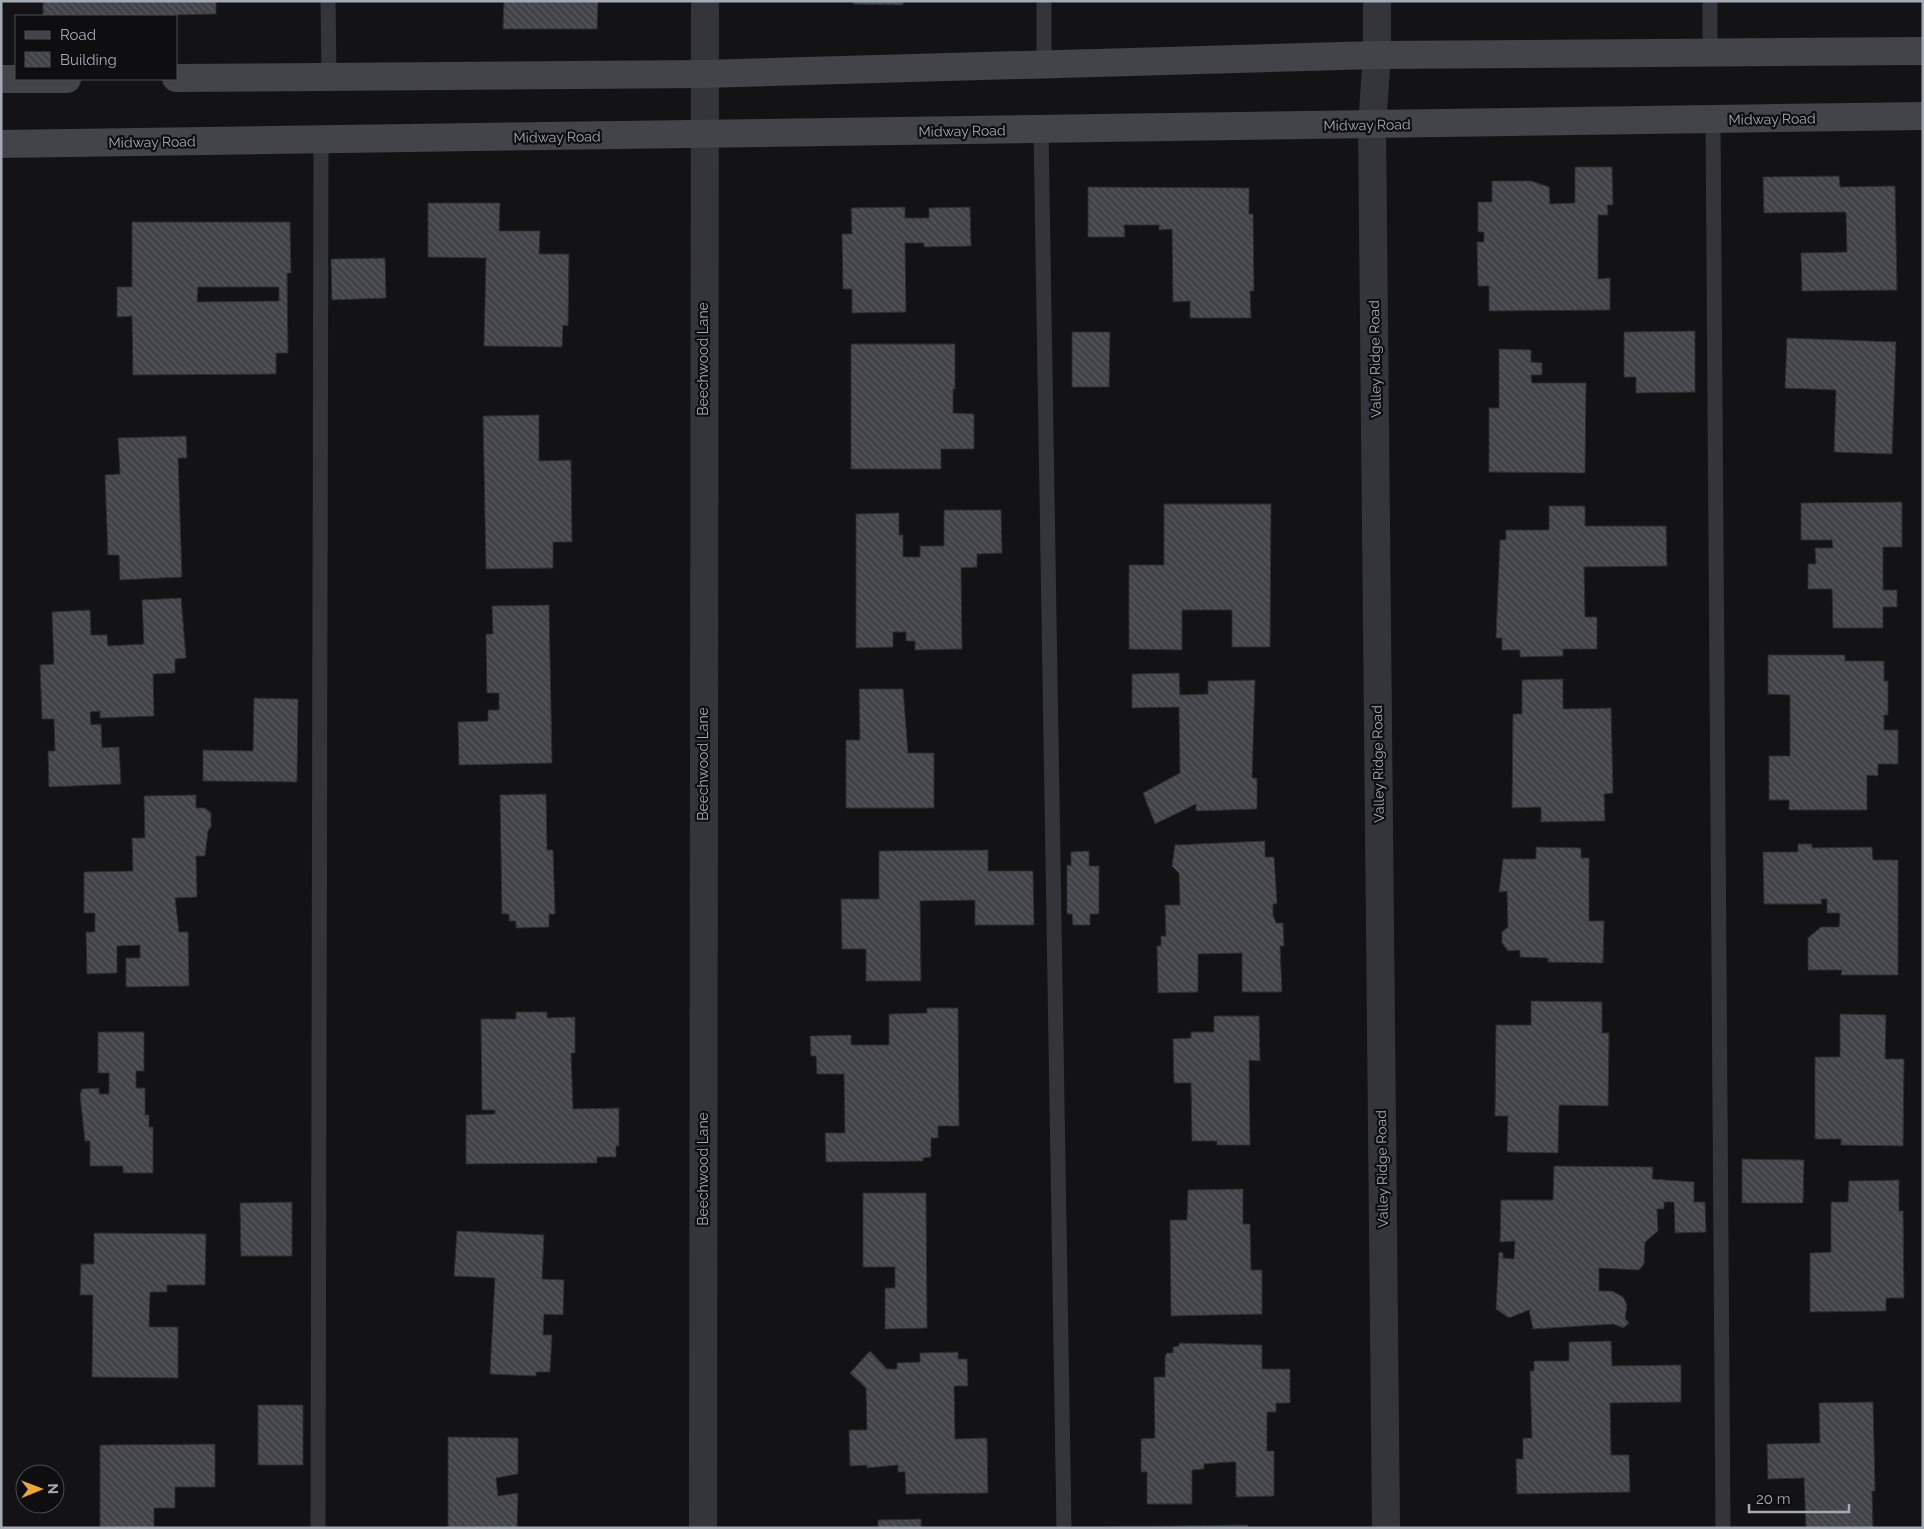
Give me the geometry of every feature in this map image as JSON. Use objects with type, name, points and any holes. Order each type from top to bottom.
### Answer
[{"type":"main road","points":[[178,78],[703,74],[1377,55],[1923,51]]},
{"type":"main road","points":[[1,79],[15,79]]},
{"type":"main road","name":"Midway Road","points":[[1,144],[1923,116]]},
{"type":"street","name":"Beechwood Lane","points":[[703,1528],[703,74],[705,1]]},
{"type":"street","name":"Valley Ridge Road","points":[[1377,1],[1377,55],[1372,125],[1386,1528]]},
{"type":"lane","points":[[328,1],[329,77]]},
{"type":"lane","points":[[1044,1],[1044,64]]},
{"type":"lane","points":[[1710,1],[1710,53]]},
{"type":"lane","points":[[1713,120],[1723,1528]]},
{"type":"lane","points":[[1041,130],[1064,1528]]},
{"type":"lane","points":[[318,1528],[321,140]]},
{"type":"building","points":[[43,1],[216,1],[216,14],[43,15]]},
{"type":"building","points":[[504,1],[598,1],[597,29],[503,29]]},
{"type":"building","points":[[853,1],[903,1],[903,5],[853,4]]},
{"type":"building","points":[[1575,167],[1612,167],[1613,205],[1607,205],[1608,215],[1598,215],[1598,279],[1610,278],[1610,310],[1489,311],[1489,286],[1478,286],[1477,242],[1484,242],[1484,232],[1478,232],[1478,202],[1492,202],[1492,181],[1531,181],[1549,187],[1550,204],[1575,203]]},
{"type":"building","points":[[1839,176],[1840,187],[1895,186],[1897,290],[1802,291],[1801,253],[1847,252],[1846,212],[1764,213],[1763,177]]},
{"type":"building","points":[[1088,187],[1249,188],[1249,214],[1253,214],[1254,291],[1250,291],[1251,318],[1190,318],[1190,301],[1173,302],[1172,229],[1159,230],[1159,225],[1124,225],[1125,237],[1088,237]]},
{"type":"building","points":[[428,203],[500,203],[499,231],[540,231],[539,254],[569,254],[568,326],[563,325],[562,347],[484,346],[486,258],[428,257]]},
{"type":"building","points":[[905,207],[905,218],[929,218],[929,208],[970,207],[971,246],[924,247],[924,243],[905,243],[906,312],[852,313],[852,289],[843,289],[842,234],[852,234],[851,208]]},
{"type":"building","points":[[132,222],[290,222],[291,273],[287,273],[288,353],[276,353],[276,374],[133,375],[132,316],[117,317],[117,287],[132,287]],"holes":[[[198,287],[279,287],[279,301],[197,302]]]},
{"type":"building","points":[[385,258],[386,298],[332,300],[331,259]]},
{"type":"building","points":[[1695,331],[1695,392],[1636,393],[1636,377],[1624,377],[1624,332]]},
{"type":"building","points":[[1072,332],[1110,332],[1109,387],[1072,387]]},
{"type":"building","points":[[1787,338],[1896,342],[1892,454],[1834,452],[1836,390],[1785,388]]},
{"type":"building","points":[[851,344],[955,344],[953,413],[974,414],[974,449],[941,449],[941,469],[851,469]]},
{"type":"building","points":[[1499,349],[1531,350],[1531,362],[1542,363],[1542,375],[1531,375],[1532,383],[1586,383],[1585,473],[1489,472],[1489,408],[1499,408]]},
{"type":"building","points":[[539,415],[539,461],[571,460],[572,542],[553,542],[553,568],[486,569],[483,416]]},
{"type":"building","points":[[186,436],[187,458],[178,458],[182,577],[120,580],[119,555],[108,555],[105,475],[120,474],[118,438]]},
{"type":"building","points":[[1902,502],[1902,547],[1883,547],[1883,590],[1897,590],[1897,607],[1883,607],[1883,628],[1833,628],[1832,589],[1808,589],[1808,564],[1816,564],[1815,548],[1833,548],[1832,540],[1801,540],[1801,503]]},
{"type":"building","points":[[1164,504],[1271,504],[1270,647],[1232,647],[1232,610],[1182,610],[1182,650],[1129,649],[1129,565],[1164,565]]},
{"type":"building","points":[[1549,506],[1585,506],[1585,526],[1666,526],[1667,566],[1584,567],[1585,617],[1597,617],[1597,649],[1563,649],[1563,656],[1520,657],[1520,650],[1502,650],[1502,638],[1496,638],[1500,540],[1506,540],[1506,530],[1549,530]]},
{"type":"building","points":[[944,510],[1001,510],[1002,553],[977,554],[977,567],[961,568],[962,649],[915,650],[915,641],[906,641],[906,632],[893,632],[893,647],[856,648],[856,514],[899,513],[899,535],[903,535],[903,557],[920,557],[920,546],[944,546]]},
{"type":"building","points":[[181,598],[186,658],[175,659],[175,673],[153,674],[154,716],[100,718],[100,711],[90,712],[91,725],[101,724],[102,748],[119,747],[121,784],[49,787],[48,751],[55,751],[54,719],[42,719],[40,665],[54,664],[52,612],[90,610],[91,635],[107,635],[108,646],[144,644],[142,600]]},
{"type":"building","points":[[549,605],[552,763],[459,765],[458,722],[488,721],[488,710],[499,710],[499,693],[487,693],[486,634],[493,634],[492,606]]},
{"type":"building","points":[[1768,655],[1845,655],[1845,661],[1884,661],[1884,681],[1888,681],[1888,715],[1884,715],[1884,730],[1898,730],[1898,764],[1878,764],[1878,776],[1867,775],[1867,810],[1789,810],[1789,800],[1769,800],[1769,756],[1790,756],[1790,695],[1768,694]]},
{"type":"building","points":[[1179,673],[1180,695],[1208,694],[1208,681],[1255,680],[1252,778],[1257,778],[1257,809],[1196,811],[1196,804],[1155,824],[1143,793],[1180,773],[1179,707],[1132,708],[1132,674]]},
{"type":"building","points":[[1563,679],[1563,709],[1611,708],[1613,793],[1604,794],[1605,821],[1541,822],[1541,807],[1512,808],[1513,714],[1522,714],[1522,680]]},
{"type":"building","points":[[859,689],[903,689],[908,753],[934,753],[934,808],[846,808],[846,740],[860,740]]},
{"type":"building","points":[[254,698],[298,699],[297,782],[203,781],[203,750],[253,751]]},
{"type":"building","points":[[546,794],[547,850],[553,850],[555,914],[549,914],[549,927],[516,928],[516,921],[509,921],[509,914],[502,914],[500,795]]},
{"type":"building","points":[[196,795],[196,808],[205,808],[211,813],[211,827],[208,831],[205,856],[196,856],[197,897],[175,898],[179,932],[188,932],[189,986],[126,987],[126,958],[140,958],[140,945],[117,946],[117,973],[87,974],[86,932],[95,932],[95,913],[84,913],[84,872],[133,871],[132,838],[145,838],[144,796]]},
{"type":"building","points":[[1265,841],[1265,857],[1274,857],[1277,904],[1273,904],[1273,915],[1276,923],[1283,923],[1284,946],[1280,946],[1282,992],[1242,992],[1242,953],[1198,954],[1198,992],[1158,993],[1157,946],[1161,946],[1161,936],[1166,936],[1165,905],[1180,905],[1179,873],[1172,866],[1175,845]]},
{"type":"building","points":[[1798,844],[1812,844],[1812,848],[1872,847],[1873,860],[1898,860],[1898,975],[1841,975],[1842,970],[1808,970],[1808,938],[1821,927],[1839,927],[1840,913],[1827,913],[1827,899],[1821,899],[1822,904],[1764,904],[1763,852],[1798,852]]},
{"type":"building","points":[[1536,847],[1581,848],[1581,858],[1589,858],[1589,921],[1604,921],[1603,963],[1548,962],[1548,958],[1520,957],[1520,950],[1508,951],[1502,943],[1502,932],[1508,927],[1507,891],[1499,892],[1503,859],[1536,859]]},
{"type":"building","points":[[988,850],[988,871],[1033,871],[1034,925],[975,925],[975,900],[920,901],[921,981],[866,981],[866,949],[842,949],[841,899],[879,899],[879,851]]},
{"type":"building","points":[[1089,851],[1089,866],[1099,866],[1099,914],[1090,914],[1090,925],[1073,925],[1072,914],[1067,914],[1067,865],[1071,866],[1071,852]]},
{"type":"building","points":[[1531,1001],[1602,1002],[1602,1033],[1609,1033],[1608,1106],[1559,1105],[1558,1153],[1507,1152],[1508,1116],[1495,1116],[1496,1025],[1531,1025]]},
{"type":"building","points":[[927,1008],[958,1008],[959,1126],[938,1126],[938,1138],[931,1138],[931,1157],[923,1158],[923,1161],[826,1162],[825,1133],[845,1133],[844,1074],[817,1074],[816,1056],[811,1056],[810,1036],[851,1035],[851,1045],[889,1045],[889,1014],[927,1013]]},
{"type":"building","points":[[516,1012],[547,1012],[547,1018],[575,1017],[575,1053],[571,1053],[573,1109],[619,1108],[619,1146],[616,1146],[616,1157],[597,1157],[597,1163],[466,1164],[466,1115],[495,1114],[495,1110],[482,1110],[481,1019],[516,1019]]},
{"type":"building","points":[[1840,1014],[1886,1015],[1885,1059],[1904,1059],[1903,1146],[1841,1145],[1841,1139],[1815,1139],[1815,1057],[1840,1057]]},
{"type":"building","points":[[1214,1016],[1259,1016],[1260,1061],[1249,1060],[1250,1145],[1217,1145],[1217,1141],[1192,1141],[1191,1083],[1174,1083],[1173,1039],[1191,1038],[1191,1032],[1214,1032]]},
{"type":"building","points":[[98,1032],[144,1032],[144,1071],[136,1071],[136,1088],[145,1088],[145,1115],[149,1115],[149,1127],[153,1127],[153,1173],[123,1173],[123,1166],[90,1166],[90,1141],[85,1141],[80,1095],[82,1089],[99,1088],[99,1094],[109,1094],[109,1073],[98,1073]]},
{"type":"building","points":[[1742,1159],[1804,1160],[1803,1203],[1742,1203]]},
{"type":"building","points":[[1554,1166],[1653,1167],[1652,1179],[1694,1182],[1694,1202],[1705,1202],[1706,1232],[1675,1233],[1674,1202],[1664,1202],[1664,1209],[1657,1209],[1658,1231],[1645,1242],[1644,1264],[1639,1270],[1599,1268],[1599,1291],[1612,1291],[1623,1297],[1627,1305],[1625,1318],[1629,1323],[1623,1328],[1614,1324],[1533,1329],[1529,1310],[1509,1318],[1496,1309],[1499,1252],[1503,1253],[1503,1258],[1514,1259],[1515,1241],[1500,1242],[1501,1200],[1553,1200]]},
{"type":"building","points":[[1899,1180],[1899,1211],[1903,1211],[1904,1298],[1886,1298],[1886,1311],[1810,1312],[1810,1253],[1831,1252],[1831,1202],[1848,1202],[1849,1181]]},
{"type":"building","points":[[1243,1189],[1243,1224],[1250,1224],[1251,1270],[1262,1270],[1262,1314],[1171,1316],[1170,1220],[1187,1220],[1188,1190]]},
{"type":"building","points":[[863,1193],[926,1193],[927,1328],[885,1329],[885,1288],[895,1288],[895,1267],[863,1267]]},
{"type":"building","points":[[292,1202],[292,1256],[241,1256],[240,1203]]},
{"type":"building","points":[[457,1231],[544,1235],[542,1279],[564,1280],[563,1315],[544,1314],[543,1335],[552,1335],[550,1372],[536,1372],[536,1376],[490,1374],[495,1278],[454,1276]]},
{"type":"building","points":[[94,1233],[206,1234],[205,1285],[167,1285],[167,1292],[150,1292],[149,1327],[178,1327],[178,1378],[92,1377],[93,1295],[80,1295],[81,1264],[94,1264]]},
{"type":"building","points":[[1611,1341],[1612,1366],[1681,1365],[1681,1402],[1610,1403],[1611,1455],[1629,1455],[1630,1492],[1517,1494],[1516,1459],[1523,1459],[1523,1438],[1532,1438],[1530,1371],[1534,1371],[1534,1361],[1569,1361],[1569,1342]]},
{"type":"building","points":[[1179,1343],[1262,1345],[1262,1369],[1290,1369],[1290,1403],[1276,1403],[1276,1412],[1267,1412],[1267,1451],[1274,1451],[1274,1496],[1236,1497],[1236,1462],[1229,1462],[1204,1464],[1204,1469],[1192,1470],[1192,1504],[1147,1504],[1147,1472],[1141,1472],[1141,1439],[1155,1438],[1154,1377],[1165,1377],[1165,1357],[1167,1353],[1173,1353],[1173,1347],[1179,1346]]},
{"type":"building","points":[[870,1351],[887,1369],[897,1369],[897,1363],[920,1362],[920,1353],[958,1352],[958,1359],[967,1359],[968,1386],[954,1386],[955,1439],[987,1438],[988,1493],[906,1494],[905,1472],[898,1472],[898,1465],[867,1468],[867,1465],[850,1466],[849,1430],[867,1430],[866,1388],[850,1373]]},
{"type":"building","points":[[1873,1402],[1875,1491],[1872,1491],[1873,1528],[1806,1528],[1804,1478],[1768,1479],[1767,1444],[1820,1443],[1819,1403]]},
{"type":"building","points":[[258,1405],[303,1405],[303,1465],[258,1465]]},
{"type":"building","points":[[448,1437],[518,1438],[518,1474],[496,1478],[498,1496],[518,1493],[517,1528],[448,1528]]},
{"type":"building","points":[[215,1444],[215,1487],[175,1487],[175,1508],[154,1508],[154,1528],[100,1528],[100,1445]]},
{"type":"building","points":[[921,1519],[921,1528],[878,1528],[878,1520]]},
{"type":"building","points":[[1248,1525],[1248,1528],[1108,1528],[1108,1527]]}]
